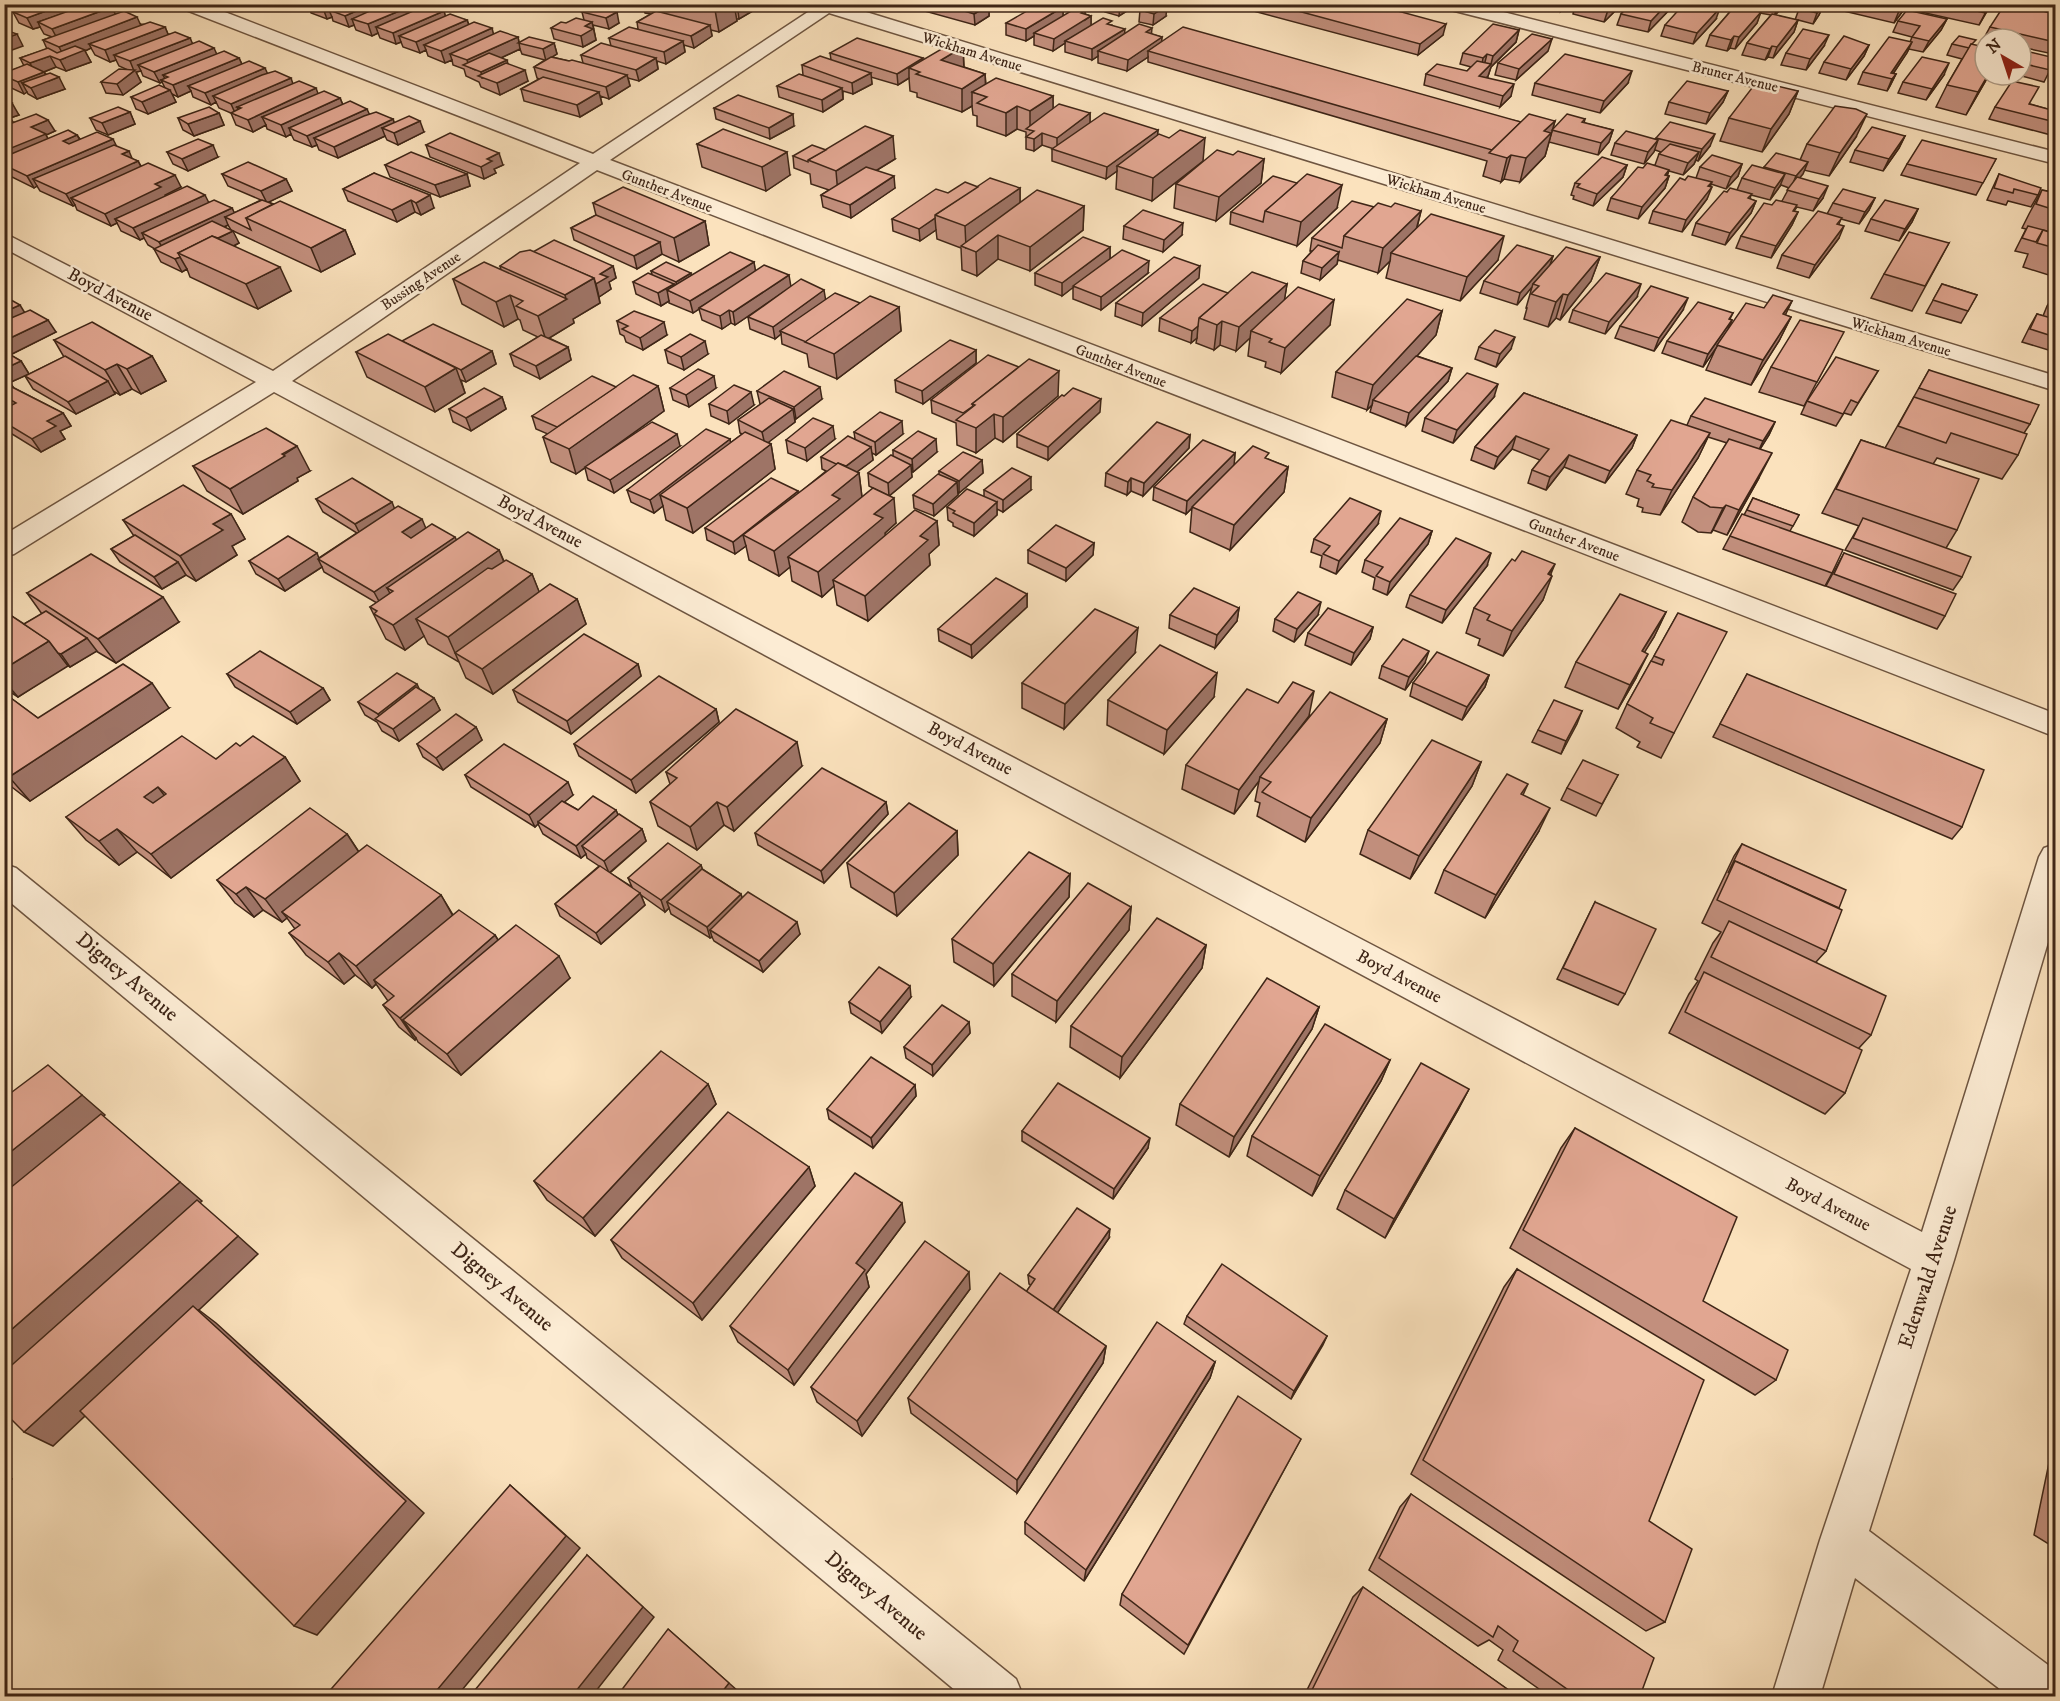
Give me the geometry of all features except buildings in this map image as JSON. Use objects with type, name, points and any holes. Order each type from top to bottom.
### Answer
[{"type":"street","name":"Gunther Avenue","points":[[187,4],[2055,726]]},
{"type":"street","name":"Bruner Avenue","points":[[1449,4],[2055,158]]},
{"type":"street","name":"Bussing Avenue","points":[[4,548],[275,381],[825,6]]},
{"type":"street","name":"Wickham Avenue","points":[[825,6],[2055,384]]},
{"type":"street","name":"Boyd Avenue","points":[[4,239],[1934,1260]]},
{"type":"street","name":"Edenwald Avenue","points":[[1796,1696],[1843,1540],[1934,1260],[2055,857]]},
{"type":"street","name":"Digney Avenue","points":[[4,877],[999,1696]]},
{"type":"street","points":[[1843,1540],[2048,1696]]}]
